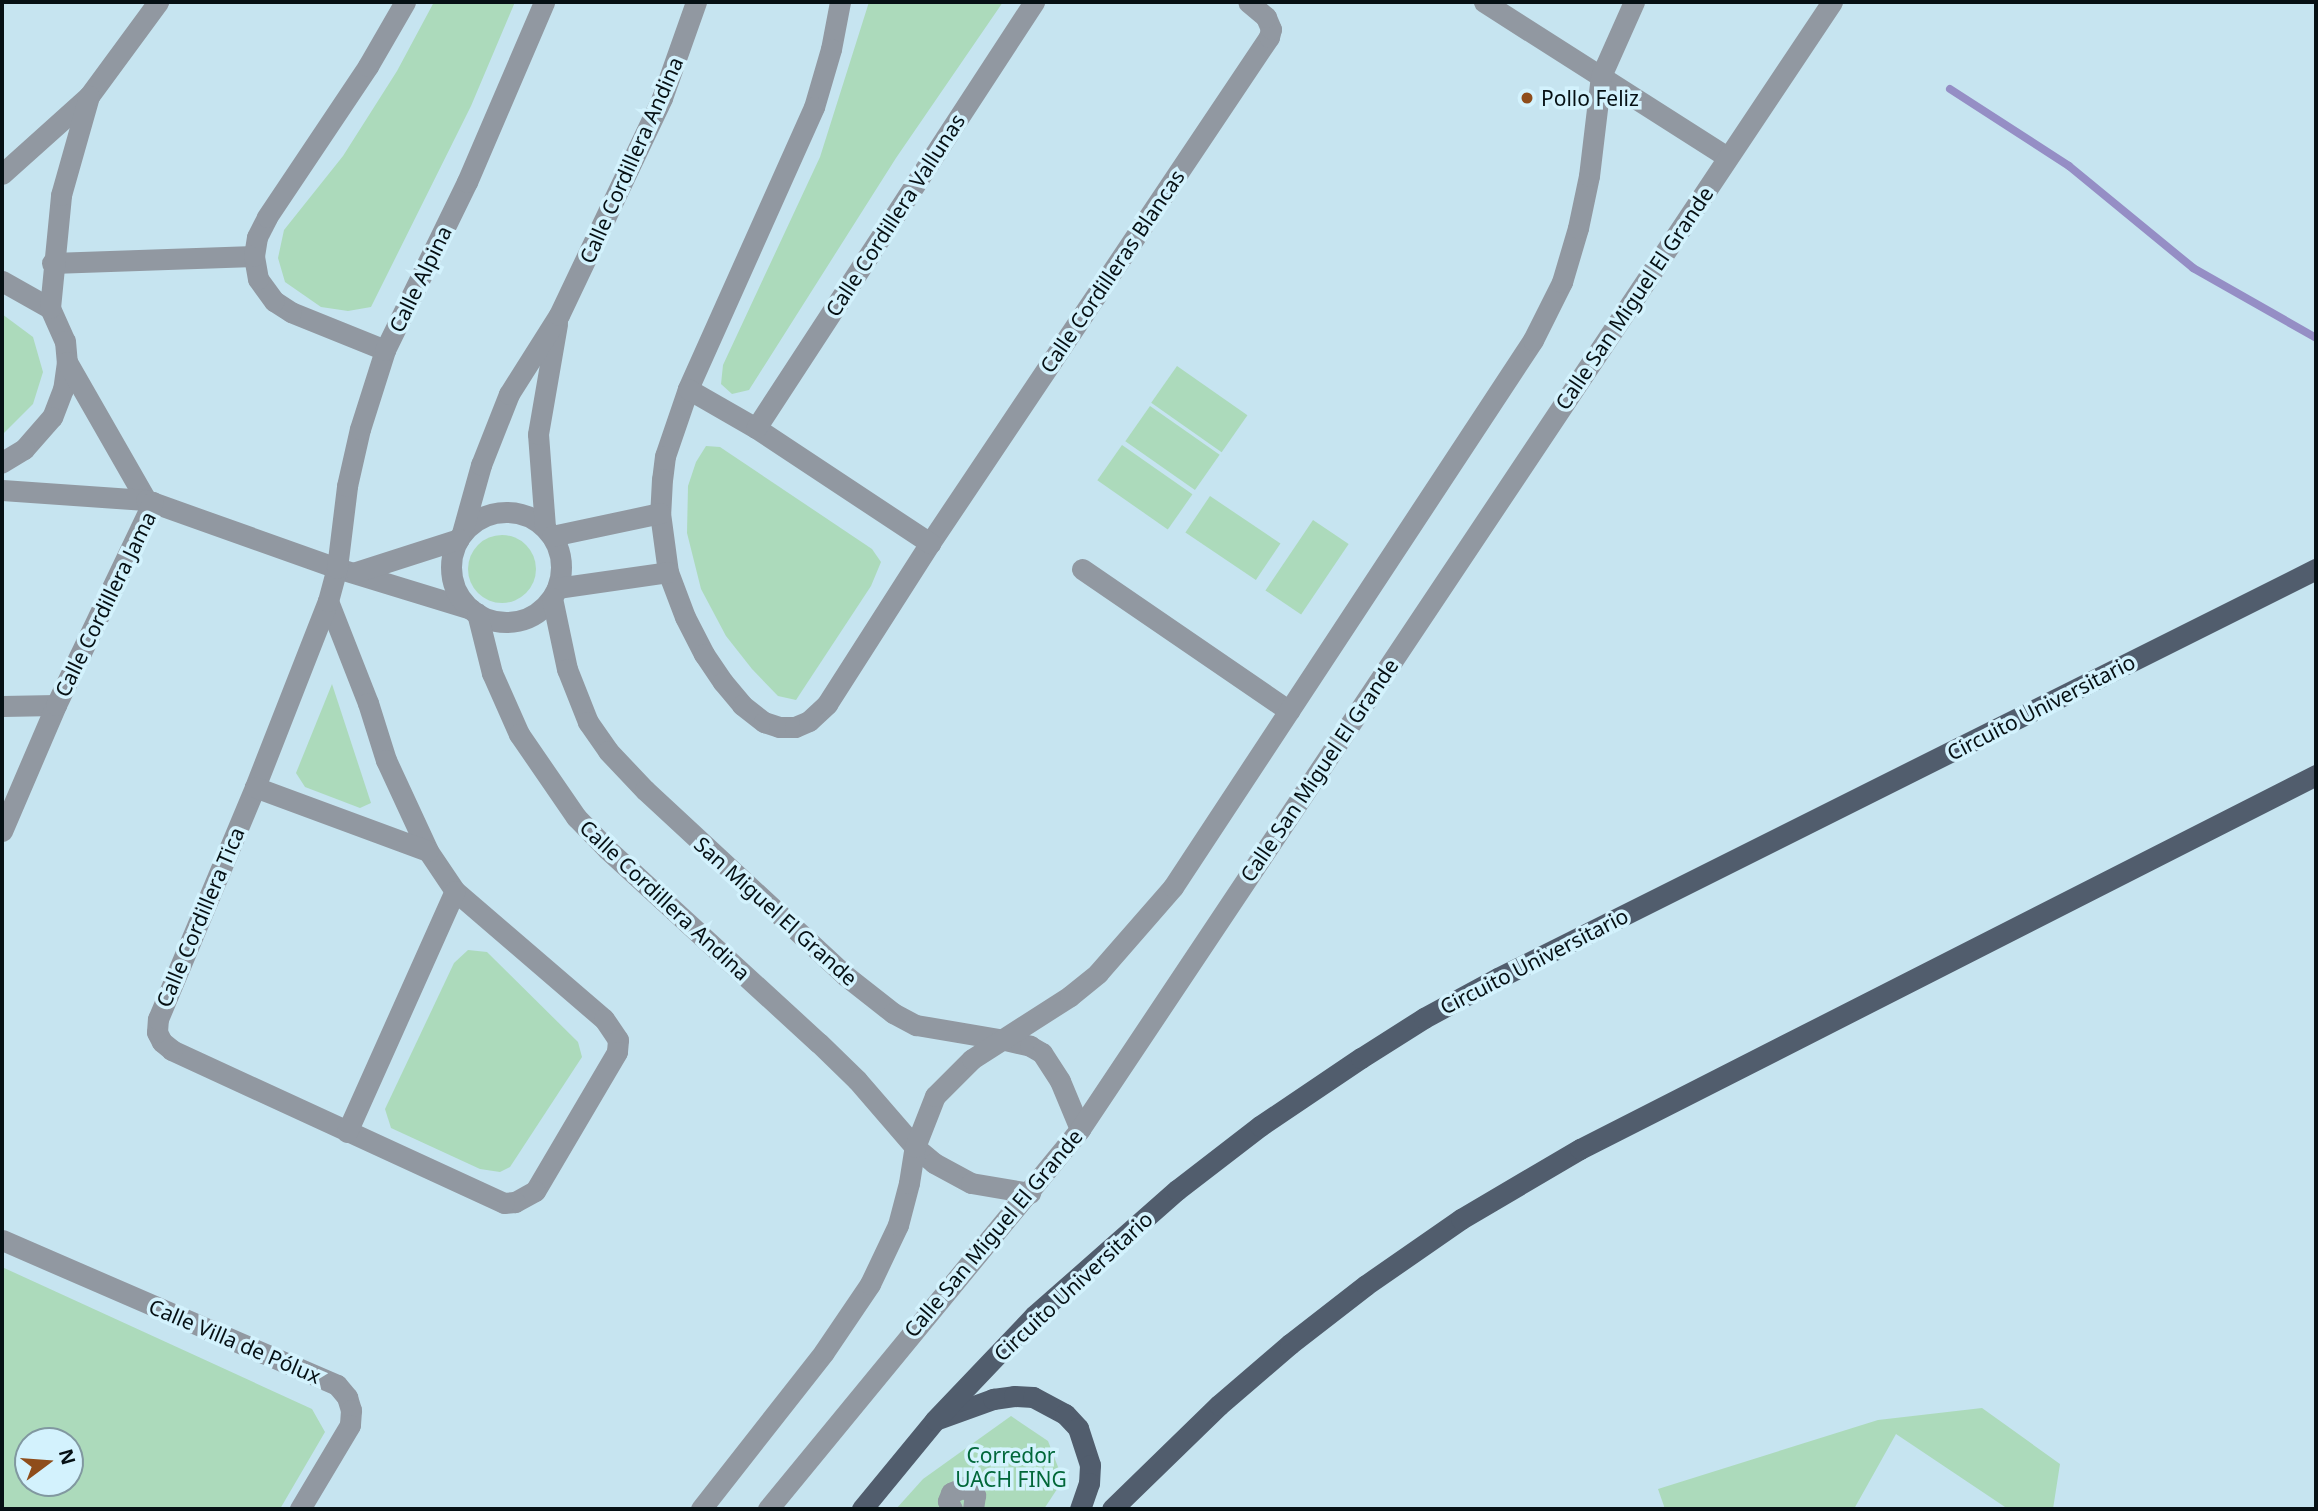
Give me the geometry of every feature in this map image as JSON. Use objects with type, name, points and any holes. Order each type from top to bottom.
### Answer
[{"type":"main road","name":"Circuito Universitario","points":[[862,1509],[935,1420],[1034,1316],[1177,1190],[1261,1126],[1424,1018],[1498,978],[2316,569]]},
{"type":"main road","points":[[1112,1509],[1219,1405],[1290,1344],[1366,1285],[1461,1219],[1580,1149],[2316,775]]},
{"type":"main road","points":[[935,1420],[993,1399],[1014,1396],[1033,1397],[1065,1413],[1078,1428],[1088,1449],[1089,1482],[1080,1509]]},
{"type":"street","points":[[2,174],[89,96],[158,2]]},
{"type":"street","points":[[386,350],[291,312],[274,300],[258,279],[254,256],[257,237],[267,217],[374,56],[405,2]]},
{"type":"street","name":"Calle Alpina","points":[[346,570],[347,486],[360,429],[386,350],[467,182],[544,2]]},
{"type":"street","name":"Calle Cordillera Andina","points":[[461,536],[481,465],[509,394],[559,315],[662,98],[696,2]]},
{"type":"street","name":"Calle Cordilleras Blancas","points":[[840,2],[831,49],[814,107],[688,389],[665,456],[660,513],[668,572],[704,654],[742,705],[764,722],[779,727],[795,727],[816,716],[827,704],[930,542],[1269,37],[1271,29],[1266,16],[1248,2]]},
{"type":"street","name":"Calle Cordillera Vallunas","points":[[756,428],[1034,2]]},
{"type":"street","points":[[1485,2],[1727,157]]},
{"type":"street","points":[[701,1509],[824,1352],[870,1284],[898,1226],[915,1147],[935,1096],[972,1059],[1004,1040],[1098,973],[1142,927],[1206,840],[1526,352],[1562,282],[1578,228],[1589,176],[1601,76],[1634,2]]},
{"type":"street","name":"Calle San Miguel El Grande","points":[[768,1509],[918,1322],[1030,1193],[1080,1129],[1832,2]]},
{"type":"street","points":[[2,462],[24,449],[52,417],[63,389],[67,362],[65,341],[50,308],[52,263],[61,195],[89,96]]},
{"type":"street","points":[[52,263],[254,256]]},
{"type":"street","points":[[2,281],[50,308]]},
{"type":"street","name":"Calle Cordillera Andina","points":[[548,532],[538,434],[559,315]]},
{"type":"street","points":[[67,362],[150,501]]},
{"type":"street","points":[[688,389],[756,428],[930,542]]},
{"type":"street","points":[[2,490],[150,501],[346,570],[499,621],[511,622],[534,614],[554,593],[561,562],[548,532],[518,512],[502,511],[474,522],[461,536],[451,568],[461,597],[474,611]]},
{"type":"street","name":"Calle Cordillera Jama","points":[[2,831],[56,705],[150,501]]},
{"type":"street","points":[[548,532],[660,513]]},
{"type":"street","points":[[346,570],[461,536]]},
{"type":"street","points":[[1082,569],[1289,710]]},
{"type":"street","name":"Calle Cordillera Tica","points":[[328,601],[368,703],[386,760],[428,851],[455,891],[604,1019],[618,1040],[617,1052],[536,1191],[515,1202],[504,1203],[172,1050],[162,1042],[158,1031],[158,1019],[255,787],[328,601],[346,570]]},
{"type":"street","points":[[554,593],[668,572]]},
{"type":"street","name":"San Miguel El Grande","points":[[554,593],[567,669],[588,722],[608,751],[645,790],[826,958],[893,1013],[916,1025],[1004,1040],[1030,1046],[1042,1053],[1060,1081],[1080,1129]]},
{"type":"street","name":"Calle Cordillera Andina","points":[[474,611],[502,700],[543,773],[576,817],[607,849],[858,1080],[915,1147]]},
{"type":"street","name":"Calle Cordillera Jama","points":[[2,706],[56,705]]},
{"type":"street","points":[[255,787],[428,851]]},
{"type":"street","points":[[347,1132],[455,891]]},
{"type":"street","points":[[915,1147],[934,1163],[971,1183],[1030,1193]]},
{"type":"street","name":"Calle Villa de Pólux","points":[[2,1240],[337,1385],[347,1397],[351,1410],[350,1425],[300,1509]]},
{"type":"street","points":[[952,1509],[949,1497],[954,1489],[964,1487],[975,1495],[973,1509]]},
{"type":"green space","points":[[434,2],[515,2],[471,106],[371,307],[348,311],[321,307],[285,282],[278,258],[284,230],[343,156],[397,71]]},
{"type":"green space","points":[[869,2],[1003,2],[896,158],[749,390],[732,394],[721,384],[723,365],[820,157]]},
{"type":"green space","points":[[2,314],[33,337],[43,372],[33,404],[2,435]]},
{"type":"green space","points":[[1177,366],[1247,415],[1222,452],[1151,403]]},
{"type":"green space","points":[[1150,406],[1220,455],[1195,490],[1125,441]]},
{"type":"green space","points":[[1122,445],[1192,494],[1168,530],[1097,480]]},
{"type":"green space","points":[[706,446],[720,447],[872,549],[881,562],[871,586],[796,700],[778,696],[752,669],[726,636],[701,589],[687,533],[688,486],[696,462]]},
{"type":"green space","points":[[1210,496],[1280,544],[1256,580],[1185,532]]},
{"type":"green space","points":[[1313,520],[1349,544],[1301,615],[1265,590]]},
{"type":"green space","points":[[502,535],[515,538],[526,545],[533,556],[536,569],[533,582],[526,593],[515,600],[502,603],[489,600],[478,593],[471,582],[468,569],[471,556],[478,545],[489,538]]},
{"type":"green space","points":[[332,684],[371,803],[360,808],[305,787],[296,773]]},
{"type":"green space","points":[[468,950],[487,952],[578,1042],[582,1057],[510,1167],[500,1172],[480,1169],[391,1128],[385,1109],[454,963]]},
{"type":"green space","points":[[2,1267],[312,1409],[325,1432],[280,1509],[2,1509]]},
{"type":"green space","points":[[1982,1408],[2060,1464],[2053,1509],[2008,1509],[1896,1434],[1854,1509],[1665,1509],[1658,1489],[1878,1420]]},
{"type":"green space","name":"Corredor UACH FING","points":[[1011,1416],[1048,1441],[1063,1480],[1044,1509],[896,1509],[923,1479]]},
{"type":"waterway","points":[[1950,89],[2069,166],[2193,268],[2316,338]]},
{"type":"place","name":"Pollo Feliz","points":[[1527,98]]}]
